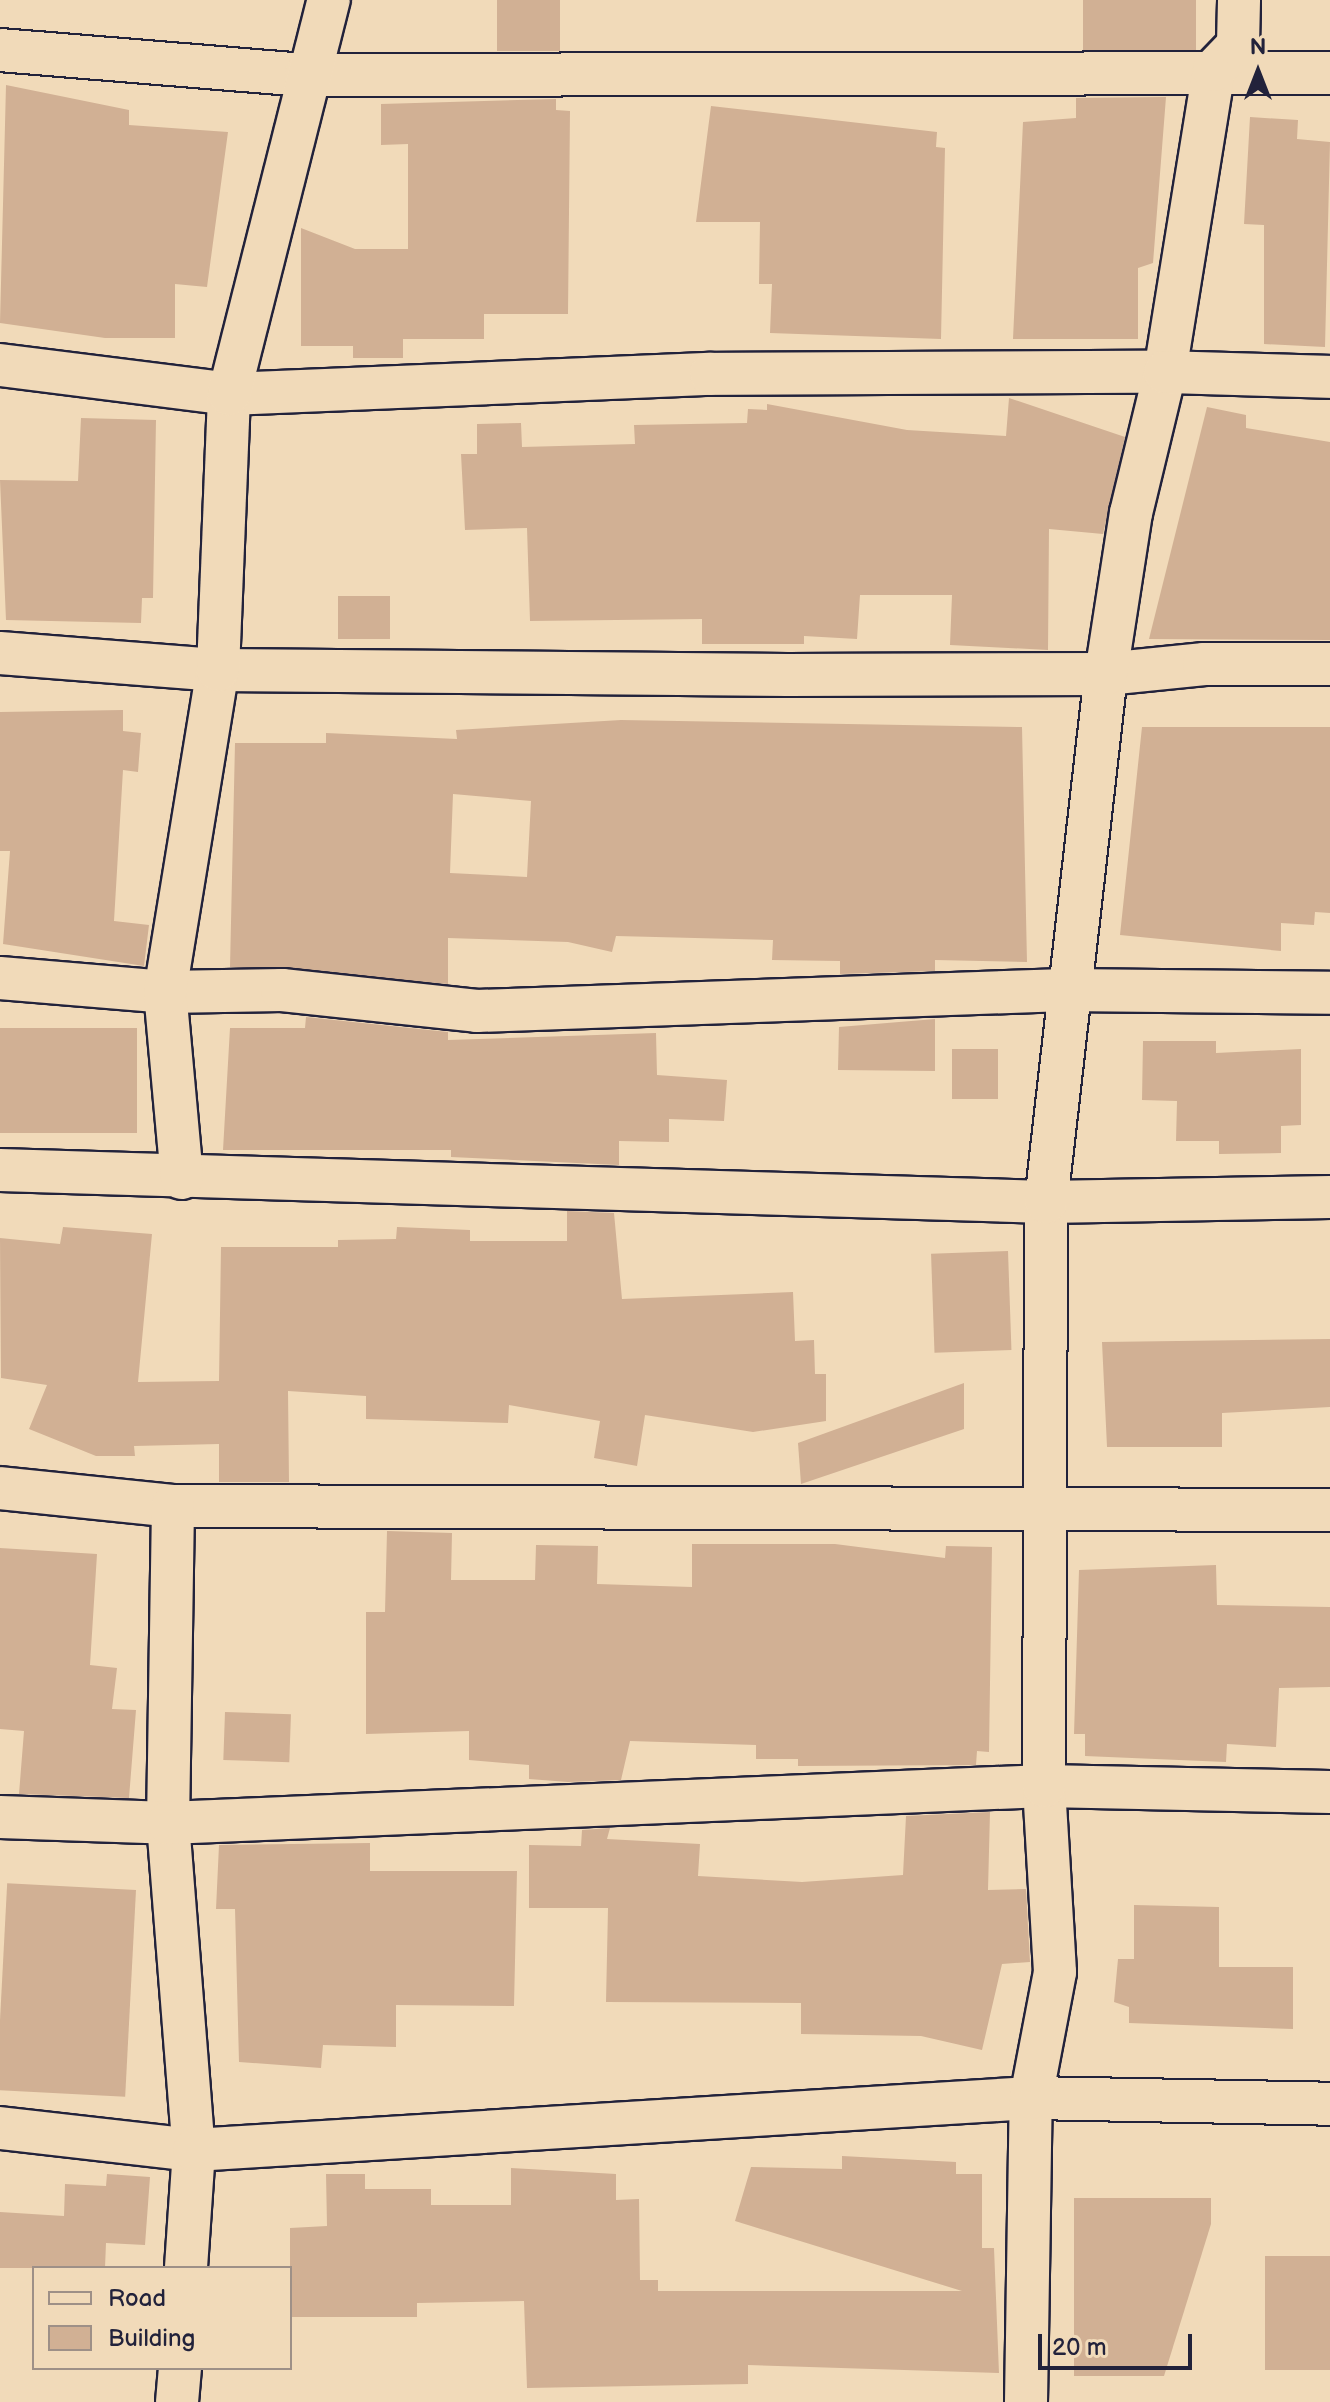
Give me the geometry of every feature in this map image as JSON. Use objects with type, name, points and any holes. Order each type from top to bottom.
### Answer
[{"type":"street","points":[[182,1178],[165,992],[218,670],[229,394],[306,75],[329,0]]},
{"type":"street","points":[[1026,2402],[1031,2098],[1055,1972],[1044,1786],[1049,1512],[1046,1202],[1065,990],[1106,674],[1131,513],[1165,372],[1214,70],[1238,45],[1239,0]]},
{"type":"street","points":[[0,50],[306,75],[1214,70],[1330,73]]},
{"type":"street","points":[[0,365],[229,394],[711,374],[1165,372],[1330,377]]},
{"type":"street","points":[[0,653],[218,670],[1106,674],[1204,664],[1330,664]]},
{"type":"street","points":[[0,978],[165,992],[282,990],[477,1011],[1065,990],[1330,993]]},
{"type":"street","points":[[0,1170],[182,1178],[1046,1202],[1330,1197]]},
{"type":"street","points":[[0,1488],[173,1506],[1049,1512],[1330,1510]]},
{"type":"street","points":[[173,1506],[168,1823],[194,2150],[186,2266]]},
{"type":"street","points":[[0,1817],[168,1823],[1044,1786],[1330,1792]]},
{"type":"street","points":[[0,2128],[194,2150],[1031,2098],[1330,2104]]},
{"type":"street","points":[[177,2402],[180,2370]]},
{"type":"building","points":[[497,0],[560,0],[560,51],[497,51]]},
{"type":"building","points":[[1083,0],[1196,0],[1196,50],[1083,50]]},
{"type":"building","points":[[6,85],[129,110],[129,125],[228,132],[207,287],[175,284],[175,338],[105,338],[0,323]]},
{"type":"building","points":[[1166,97],[1153,263],[1138,268],[1138,339],[1013,339],[1023,122],[1076,118],[1076,98]]},
{"type":"building","points":[[556,99],[556,110],[570,111],[568,314],[484,314],[484,339],[403,339],[403,358],[353,358],[353,346],[301,346],[301,228],[355,249],[408,249],[408,144],[381,145],[381,104]]},
{"type":"building","points":[[711,106],[937,132],[936,147],[945,148],[941,339],[770,333],[772,284],[759,284],[760,222],[696,222]]},
{"type":"building","points":[[1250,117],[1298,120],[1297,139],[1330,142],[1325,347],[1264,344],[1264,225],[1244,224]]},
{"type":"building","points":[[1009,398],[1125,437],[1103,534],[1049,529],[1048,650],[950,645],[952,595],[860,595],[857,639],[804,636],[804,644],[702,644],[702,619],[530,621],[527,528],[465,530],[461,454],[477,454],[477,424],[521,423],[522,447],[635,444],[634,425],[747,423],[748,409],[767,410],[767,404],[907,430],[1006,436]]},
{"type":"building","points":[[1207,407],[1246,415],[1246,428],[1330,442],[1330,640],[1149,639]]},
{"type":"building","points":[[81,418],[156,420],[153,598],[142,598],[141,623],[6,620],[0,480],[78,481]]},
{"type":"building","points":[[338,596],[390,596],[390,639],[338,639]]},
{"type":"building","points":[[123,710],[123,731],[141,733],[138,772],[123,770],[114,921],[149,925],[144,966],[3,944],[10,851],[0,851],[0,712]]},
{"type":"building","points":[[621,720],[1022,727],[1027,962],[935,960],[935,971],[840,974],[840,961],[772,960],[773,940],[616,936],[612,952],[568,942],[448,938],[448,984],[230,967],[235,743],[326,743],[326,733],[457,739],[456,730]],"holes":[[[453,794],[531,801],[527,877],[450,873]]]},
{"type":"building","points":[[1142,727],[1330,727],[1330,913],[1315,912],[1314,925],[1281,923],[1281,951],[1120,935]]},
{"type":"building","points":[[306,1017],[448,1032],[448,1040],[656,1033],[657,1075],[727,1080],[724,1121],[669,1119],[669,1142],[619,1141],[619,1165],[451,1157],[451,1150],[223,1150],[230,1028],[305,1028]]},
{"type":"building","points":[[935,1019],[935,1071],[838,1070],[839,1027]]},
{"type":"building","points":[[0,1028],[137,1028],[137,1133],[0,1133]]},
{"type":"building","points":[[1143,1041],[1216,1041],[1216,1053],[1301,1049],[1301,1125],[1281,1126],[1281,1153],[1219,1154],[1219,1141],[1176,1141],[1177,1101],[1142,1100]]},
{"type":"building","points":[[952,1049],[998,1049],[998,1099],[952,1099]]},
{"type":"building","points":[[567,1211],[614,1213],[622,1299],[793,1292],[795,1341],[814,1340],[815,1374],[826,1374],[826,1421],[753,1432],[645,1415],[637,1466],[594,1458],[600,1421],[509,1405],[508,1423],[366,1419],[366,1396],[288,1391],[289,1482],[219,1482],[219,1444],[134,1446],[135,1456],[96,1456],[29,1429],[47,1385],[1,1378],[0,1238],[60,1244],[63,1227],[152,1234],[138,1382],[219,1381],[221,1247],[338,1247],[338,1240],[396,1239],[397,1227],[470,1230],[470,1241],[567,1241]]},
{"type":"building","points":[[1008,1251],[1011,1350],[935,1353],[931,1254]]},
{"type":"building","points":[[1330,1339],[1330,1407],[1222,1413],[1222,1447],[1107,1447],[1102,1342]]},
{"type":"building","points":[[964,1383],[964,1429],[801,1484],[798,1443]]},
{"type":"building","points":[[387,1531],[452,1533],[451,1580],[535,1580],[536,1545],[598,1546],[597,1584],[692,1587],[692,1544],[835,1544],[945,1558],[946,1546],[992,1547],[989,1752],[977,1751],[976,1765],[798,1766],[798,1759],[756,1759],[756,1745],[630,1741],[621,1780],[568,1782],[529,1779],[529,1765],[469,1760],[469,1731],[366,1734],[366,1612],[385,1612]]},
{"type":"building","points":[[0,1548],[97,1554],[90,1665],[117,1668],[112,1709],[136,1710],[129,1798],[19,1794],[24,1731],[0,1729]]},
{"type":"building","points":[[1216,1565],[1217,1605],[1330,1607],[1330,1687],[1279,1688],[1276,1747],[1227,1744],[1226,1762],[1085,1756],[1085,1734],[1074,1734],[1079,1570]]},
{"type":"building","points":[[225,1712],[291,1714],[289,1762],[223,1760]]},
{"type":"building","points":[[990,1812],[988,1890],[1026,1889],[1030,1962],[1002,1964],[982,2050],[921,2036],[801,2034],[801,2003],[606,2002],[608,1908],[529,1908],[529,1845],[581,1846],[582,1830],[610,1828],[607,1839],[700,1844],[698,1876],[802,1882],[903,1875],[906,1816]]},
{"type":"building","points":[[370,1843],[370,1871],[517,1871],[514,2006],[396,2005],[396,2047],[323,2045],[321,2068],[239,2062],[235,1909],[216,1909],[219,1845]]},
{"type":"building","points":[[7,1883],[136,1890],[125,2097],[0,2090],[0,2020]]},
{"type":"building","points":[[1134,1905],[1219,1907],[1219,1967],[1293,1967],[1293,2029],[1129,2023],[1129,2007],[1114,2002],[1118,1959],[1134,1959]]},
{"type":"building","points":[[842,2156],[956,2162],[956,2174],[982,2174],[982,2248],[994,2248],[999,2373],[748,2365],[748,2384],[527,2388],[524,2301],[417,2303],[417,2317],[292,2317],[290,2228],[327,2226],[326,2174],[365,2174],[365,2189],[431,2189],[431,2205],[511,2205],[511,2168],[616,2174],[616,2200],[639,2199],[640,2280],[658,2280],[658,2291],[962,2291],[735,2221],[751,2167],[842,2169]]},
{"type":"building","points":[[107,2174],[150,2177],[145,2245],[106,2243],[105,2266],[0,2268],[0,2212],[64,2216],[65,2184],[106,2186]]},
{"type":"building","points":[[1074,2198],[1211,2198],[1211,2224],[1164,2376],[1074,2376]]},
{"type":"building","points":[[1265,2256],[1330,2256],[1330,2370],[1265,2370]]}]
